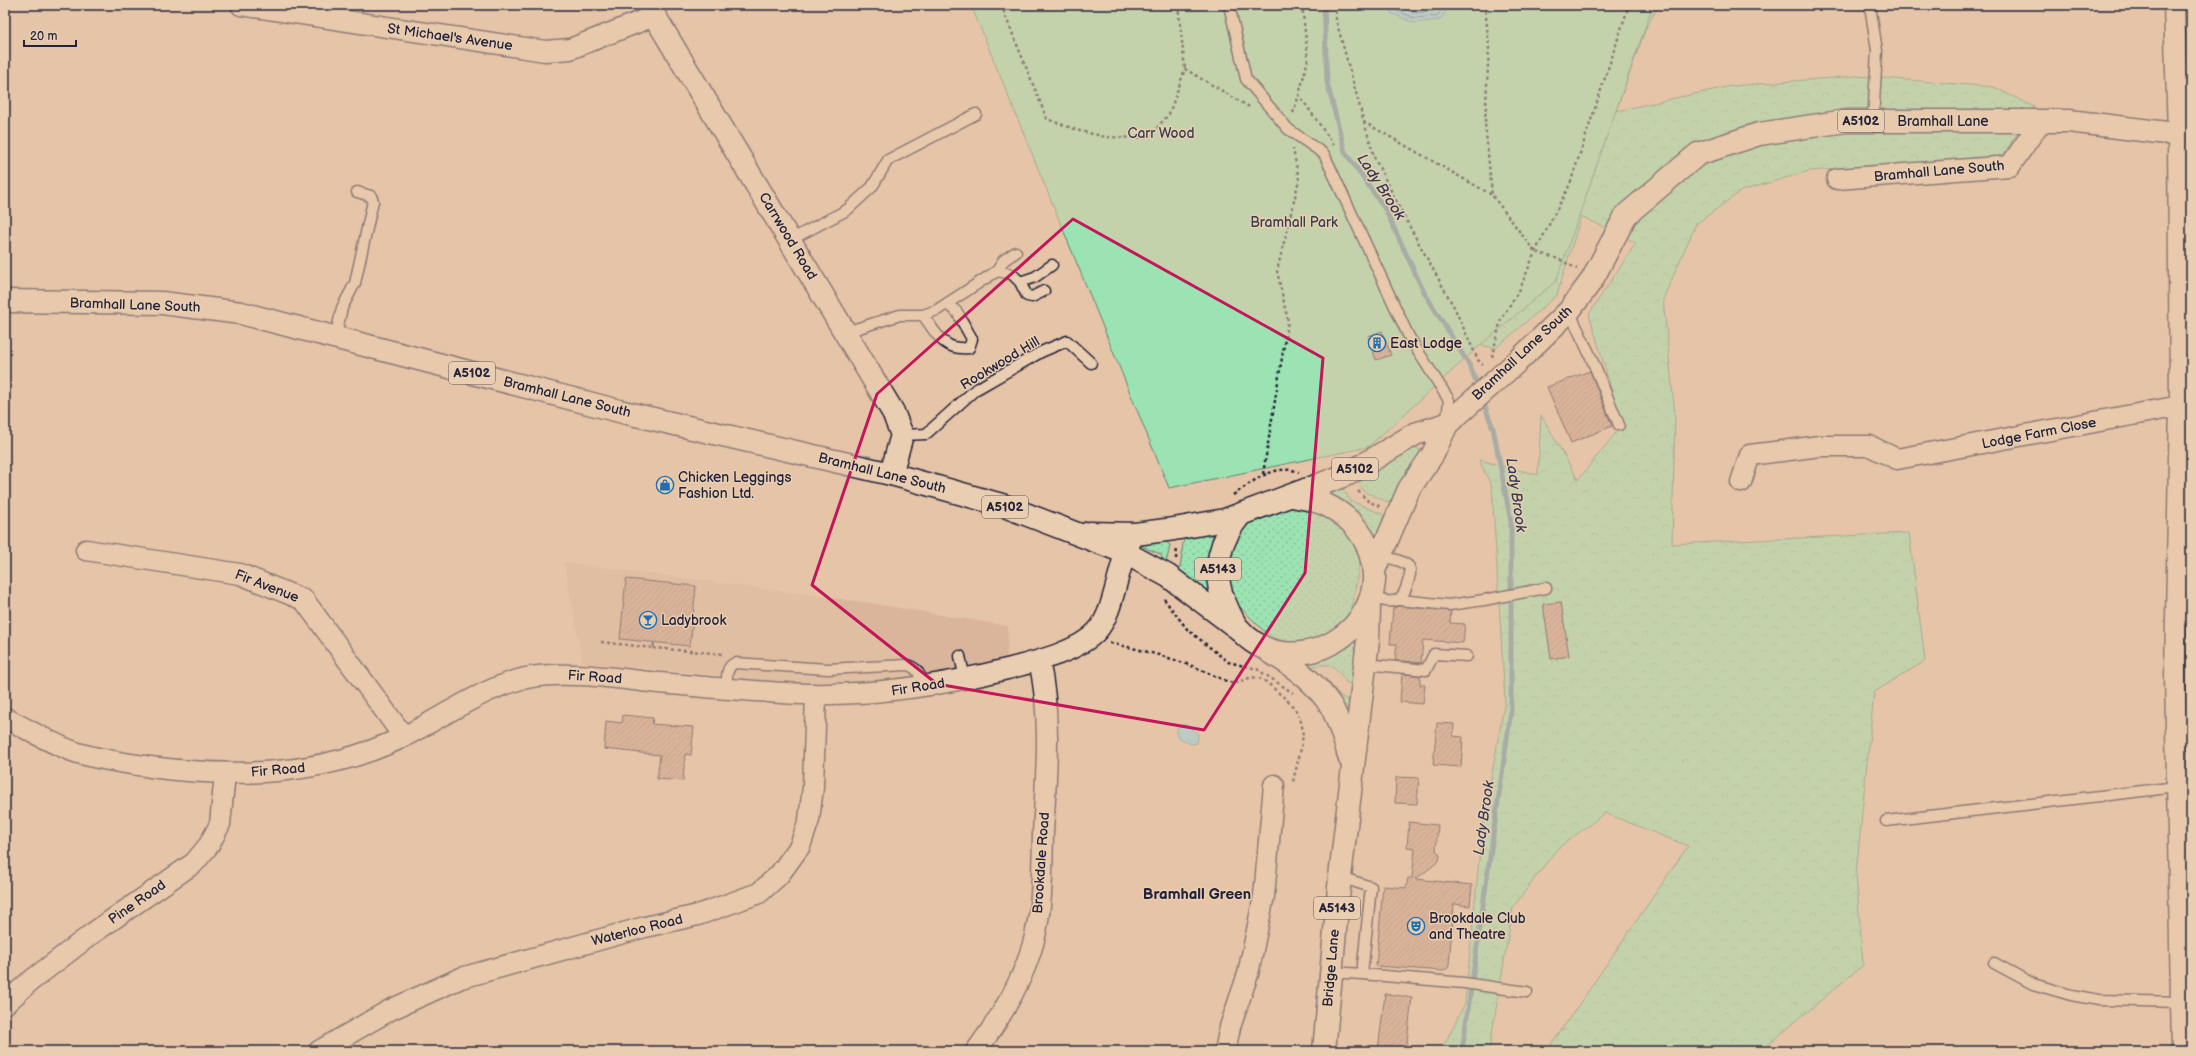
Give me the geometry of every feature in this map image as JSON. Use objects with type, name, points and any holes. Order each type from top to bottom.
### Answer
[{"type":"main road","name":"Carrwood Road","points":[[651,10],[846,332],[893,412],[902,435]]},
{"type":"main road","name":"Bramhall Lane","points":[[1593,279],[1626,215],[1698,154],[1759,134],[1846,121],[2069,121],[2184,135]]},
{"type":"main road","name":"Bramhall Lane South","points":[[1378,562],[1410,489],[1433,454],[1454,417],[1491,377],[1569,311],[1593,279]]},
{"type":"main road","name":"Bramhall Lane South","points":[[5,301],[162,303],[200,306],[240,312],[623,412],[892,474],[1002,505],[1124,552],[1168,576],[1236,627]]},
{"type":"main road","name":"Bramhall Lane South","points":[[1292,496],[1348,474],[1415,434],[1454,417]]},
{"type":"main road","points":[[892,474],[902,435]]},
{"type":"main road","name":"A5143","points":[[1292,496],[1323,503],[1345,515],[1367,544],[1378,562],[1370,602],[1348,632],[1328,646],[1301,653],[1284,653],[1260,647],[1236,627],[1220,587],[1218,562],[1229,529],[1234,506],[1268,503],[1292,496]]},
{"type":"main road","name":"Bramhall Lane South","points":[[1075,533],[1135,534],[1174,530],[1234,506]]},
{"type":"main road","name":"Bridge Lane","points":[[1324,1051],[1340,877],[1368,640],[1370,602]]},
{"type":"main road","name":"Bridge Lane","points":[[1260,647],[1294,666],[1310,681],[1331,706],[1352,766]]},
{"type":"street","name":"St Michael's Avenue","points":[[241,5],[545,51],[570,49],[651,10]]},
{"type":"street","points":[[2174,5],[2184,135],[2185,407],[2183,674],[2177,787],[2182,1051]]},
{"type":"street","name":"Bramhall Lane South","points":[[1837,178],[2010,166],[2041,121]]},
{"type":"street","name":"Lodge Farm Close","points":[[1741,482],[1750,455],[1820,446],[1870,446],[1897,459],[2185,407]]},
{"type":"street","name":"Fir Road","points":[[5,718],[82,754],[112,762],[225,774],[297,770],[322,766],[371,751],[404,737],[490,691],[514,681],[538,676],[604,677],[816,695],[880,693],[924,687],[965,679],[1039,661],[1088,638],[1099,629],[1108,609],[1124,552],[1135,534]]},
{"type":"street","name":"Fir Avenue","points":[[86,550],[240,574],[304,600],[404,737]]},
{"type":"street","name":"Brookdale Road","points":[[976,1051],[994,1027],[1014,990],[1033,945],[1040,908],[1047,721],[1045,687],[1039,661]]},
{"type":"street","name":"Waterloo Road","points":[[319,1051],[390,1010],[461,978],[645,927],[698,915],[759,893],[779,875],[800,846],[809,820],[813,787],[816,695]]},
{"type":"street","name":"Pine Road","points":[[5,1004],[28,983],[93,933],[194,863],[209,845],[220,824],[225,774]]},
{"type":"street","points":[[1225,1051],[1230,1027],[1248,974],[1264,896],[1274,785]]},
{"type":"lane","points":[[1229,5],[1246,79],[1288,129],[1324,154],[1409,337],[1449,400],[1454,417]]},
{"type":"lane","points":[[1870,5],[1877,51],[1873,121]]},
{"type":"lane","points":[[790,240],[847,210],[872,187],[888,160],[976,114]]},
{"type":"lane","points":[[335,338],[342,308],[355,284],[373,201],[371,196],[357,192]]},
{"type":"lane","points":[[846,332],[900,315],[924,315],[937,310],[997,271],[1004,260],[1016,252]]},
{"type":"lane","points":[[1020,282],[1035,277],[1052,265]]},
{"type":"lane","points":[[997,271],[1012,274],[1020,282],[1027,296],[1032,297],[1044,290]]},
{"type":"lane","points":[[924,315],[944,343],[959,349],[969,348],[972,339],[957,312],[947,304]]},
{"type":"lane","points":[[1569,311],[1590,355],[1619,425]]},
{"type":"lane","name":"Rookwood Hill","points":[[902,435],[926,434],[975,390],[1041,352],[1067,341],[1091,363]]},
{"type":"lane","points":[[1378,562],[1403,563],[1409,567],[1410,573],[1405,595],[1400,600]]},
{"type":"lane","points":[[1370,602],[1393,602],[1400,600],[1449,605],[1546,588]]},
{"type":"lane","points":[[1365,664],[1426,670],[1434,654],[1466,656]]},
{"type":"lane","points":[[960,656],[965,679]]},
{"type":"lane","points":[[727,688],[728,669],[735,663],[828,669],[907,665],[914,666],[919,671],[924,687]]},
{"type":"lane","points":[[1886,821],[2177,787]]},
{"type":"lane","points":[[1340,877],[1371,887],[1362,974]]},
{"type":"lane","points":[[1994,963],[2033,984],[2071,995],[2099,1000],[2181,1002]]},
{"type":"lane","points":[[1331,972],[1464,983],[1527,992]]},
{"type":"path","points":[[1001,5],[1047,119],[1080,131],[1106,137],[1148,138],[1169,114],[1185,69],[1178,5]]},
{"type":"path","points":[[1302,5],[1308,58],[1299,95],[1335,144],[1324,154]]},
{"type":"path","points":[[1335,5],[1336,20],[1375,158],[1406,220],[1454,308],[1478,360],[1491,377]]},
{"type":"path","points":[[1485,5],[1489,47],[1485,123],[1492,195]]},
{"type":"path","points":[[1491,377],[1501,319],[1520,290],[1535,252],[1570,184],[1629,5]]},
{"type":"path","points":[[1185,69],[1254,109]]},
{"type":"path","points":[[1364,122],[1492,195],[1535,252],[1559,259],[1593,279]]},
{"type":"path","points":[[1234,506],[1263,474],[1288,320],[1277,271],[1299,180],[1288,129]]},
{"type":"path","points":[[1263,474],[1290,469],[1304,474]]},
{"type":"path","points":[[1348,474],[1356,489],[1368,501],[1398,514]]},
{"type":"path","points":[[1174,566],[1176,560],[1176,542]]},
{"type":"path","points":[[1161,595],[1186,629],[1228,662],[1257,669],[1293,694],[1300,691],[1310,681]]},
{"type":"path","points":[[1088,638],[1152,652],[1193,666],[1230,682],[1250,677],[1260,678],[1272,687],[1297,710],[1302,719],[1303,733],[1292,786],[1274,785]]},
{"type":"path","points":[[601,642],[725,655]]},
{"type":"path","points":[[654,643],[654,648]]},
{"type":"path","points":[[1272,687],[1276,682]]},
{"type":"highlighted area","points":[[1073,219],[1323,358],[1305,573],[1204,730],[937,684],[812,585],[877,394]]},
{"type":"shaded area","points":[[564,562],[870,603],[1008,626],[1007,660],[973,670],[848,685],[784,685],[742,680],[742,677],[583,663]]},
{"type":"green space","name":"Bramhall Park","points":[[971,5],[1653,5],[1556,281],[1477,348],[1368,447],[1169,488]]},
{"type":"green space","points":[[1378,5],[1659,5],[1646,28],[1616,111],[1731,86],[1857,76],[1994,87],[2034,107],[2002,157],[1809,171],[1741,191],[1696,224],[1663,299],[1675,415],[1672,544],[1909,533],[1925,661],[1874,692],[1856,874],[1863,965],[1764,1048],[1758,1051],[1547,1051],[1688,846],[1605,813],[1557,849],[1513,907],[1489,1051],[1441,1051],[1465,1003],[1482,830],[1505,701],[1492,487],[1479,460],[1538,475],[1541,415],[1578,480],[1622,425],[1589,314],[1636,243],[1581,216],[1557,295],[1496,348],[1471,344],[1368,447]]},
{"type":"green space","points":[[1413,443],[1423,454],[1409,470],[1390,503],[1365,492],[1357,481]]},
{"type":"green space","points":[[1340,485],[1351,501],[1382,514],[1385,519],[1376,540],[1357,512],[1328,491]]},
{"type":"green space","points":[[1296,505],[1331,512],[1359,548],[1360,560],[1352,608],[1342,623],[1327,634],[1311,640],[1290,642],[1273,638],[1236,603],[1229,591],[1226,554],[1248,521]]},
{"type":"green space","points":[[1210,533],[1213,536],[1206,569],[1211,596],[1178,573],[1185,538]]},
{"type":"green space","points":[[1164,540],[1170,545],[1166,564],[1160,554],[1139,545],[1139,541]]},
{"type":"green space","points":[[1354,638],[1356,643],[1353,684],[1347,683],[1339,672],[1332,666],[1323,665],[1310,667],[1307,663]]},
{"type":"green space","points":[[1326,679],[1340,696],[1352,703],[1350,721],[1324,681]]},
{"type":"water","points":[[1389,5],[1450,5],[1440,20],[1414,23],[1391,13]]},
{"type":"water","points":[[1183,725],[1188,726],[1198,734],[1197,743],[1191,744],[1178,737],[1176,733],[1178,727]]},
{"type":"building","points":[[1382,331],[1391,355],[1376,360],[1368,336]]},
{"type":"building","points":[[1590,371],[1612,426],[1571,443],[1547,387]]},
{"type":"building","points":[[626,579],[696,586],[690,646],[620,639]]},
{"type":"building","points":[[1561,602],[1569,656],[1551,659],[1543,604]]},
{"type":"building","points":[[1399,606],[1451,611],[1450,623],[1465,624],[1463,643],[1423,640],[1421,663],[1395,660],[1397,644],[1390,644],[1393,608]]},
{"type":"building","points":[[1402,674],[1420,676],[1420,685],[1425,685],[1423,704],[1400,702]]},
{"type":"building","points":[[623,715],[653,718],[652,724],[694,727],[691,755],[685,754],[683,781],[657,779],[660,755],[604,749],[606,721],[622,723]]},
{"type":"building","points":[[1437,723],[1454,724],[1453,736],[1463,737],[1461,767],[1433,765]]},
{"type":"building","points":[[1396,777],[1419,778],[1417,804],[1395,803]]},
{"type":"building","name":"Brookdale Club and Theatre","points":[[1409,822],[1438,825],[1436,850],[1440,855],[1439,861],[1416,879],[1472,885],[1470,906],[1454,904],[1449,964],[1448,968],[1443,971],[1376,966],[1383,886],[1406,888],[1408,878],[1412,878],[1415,848],[1407,847]]},
{"type":"building","points":[[1385,994],[1412,997],[1406,1051],[1378,1050]]},
{"type":"waterway","name":"Lady Brook","points":[[1324,5],[1327,82],[1345,152],[1385,209],[1424,292],[1471,368],[1478,388]]},
{"type":"waterway","name":"Lady Brook","points":[[1462,1051],[1511,711],[1511,522],[1493,428],[1482,399]]},
{"type":"place","name":"East Lodge","points":[[1377,343]]},
{"type":"place","name":"Chicken Leggings Fashion Ltd.","points":[[665,485]]},
{"type":"place","name":"Ladybrook","points":[[648,620]]},
{"type":"place","name":"Brookdale Club and Theatre","points":[[1416,926]]},
{"type":"district","name":"Bramhall Green","points":[[1197,894]]},
{"type":"park label","name":"Carr Wood","points":[[1161,133]]}]
